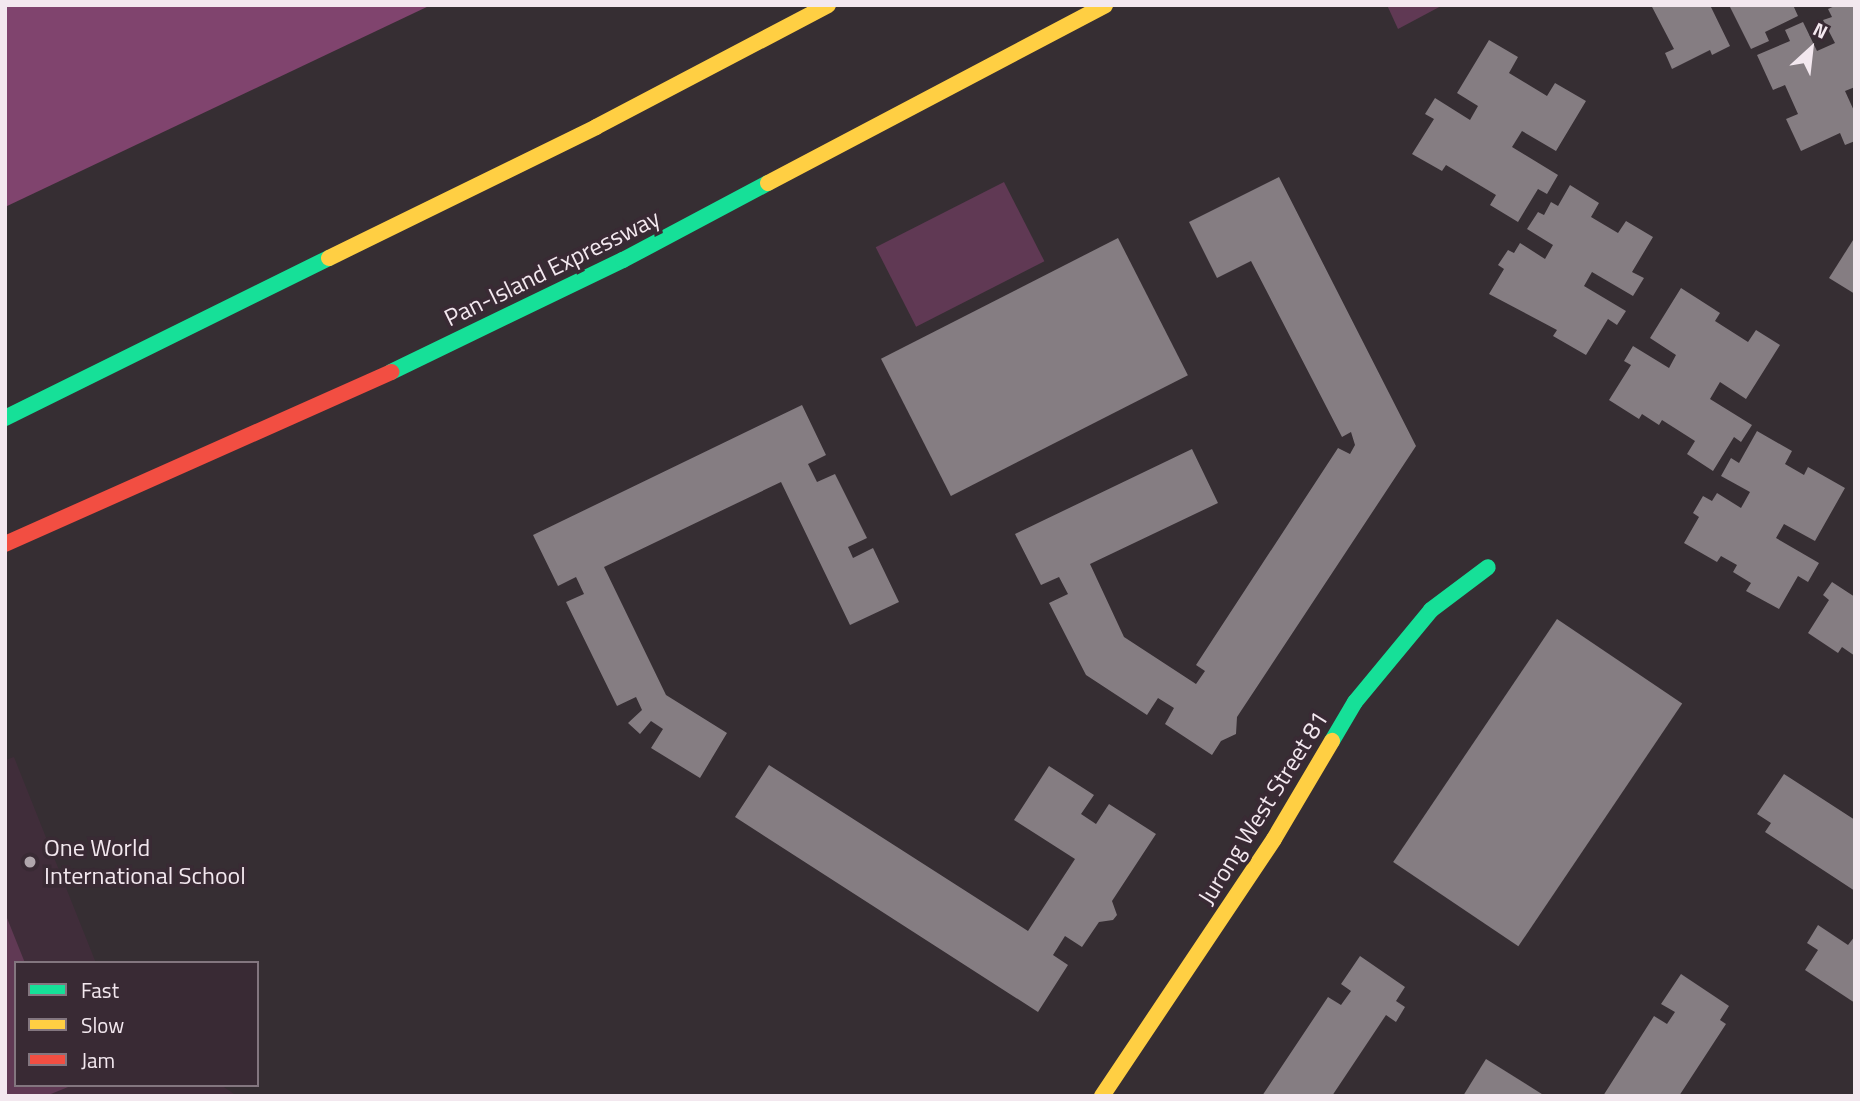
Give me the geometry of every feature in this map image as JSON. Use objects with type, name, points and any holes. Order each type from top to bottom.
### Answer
[{"type":"main road","points":[[5,418],[596,127],[828,5]]},
{"type":"main road","name":"Pan-Island Expressway","points":[[5,544],[383,376],[623,260],[1105,5]]},
{"type":"main road","name":"Jurong West Street 81","points":[[1102,1096],[1274,839],[1355,702],[1431,610],[1488,567]]},
{"type":"shaded area","points":[[5,5],[431,5],[5,207]]},
{"type":"shaded area","points":[[1387,5],[1443,5],[1398,29]]},
{"type":"shaded area","points":[[1004,182],[1044,261],[916,327],[876,247]]},
{"type":"shaded area","name":"One World International School","points":[[14,757],[95,961],[14,961],[14,1087],[224,1087],[237,1096],[5,1096],[5,760]]},
{"type":"shaded area","points":[[5,913],[24,961],[14,961],[14,1087],[68,1087],[46,1096],[5,1096]]},
{"type":"building","points":[[1651,5],[1710,5],[1730,46],[1712,55],[1710,50],[1672,69],[1665,53],[1674,49]]},
{"type":"building","points":[[1729,5],[1793,5],[1798,16],[1765,32],[1769,41],[1751,49]]},
{"type":"building","points":[[1837,5],[1855,5],[1855,87],[1845,91],[1855,113],[1855,141],[1845,145],[1840,133],[1801,151],[1786,119],[1798,114],[1785,85],[1773,90],[1757,55],[1790,41],[1785,30],[1803,22],[1817,51],[1835,43],[1823,20],[1832,17],[1828,9]]},
{"type":"building","points":[[1489,40],[1518,57],[1509,73],[1547,96],[1555,83],[1586,101],[1556,151],[1522,131],[1512,147],[1558,175],[1547,194],[1538,189],[1518,222],[1490,205],[1496,195],[1446,165],[1442,171],[1412,154],[1434,119],[1425,114],[1435,98],[1470,120],[1478,106],[1457,93]]},
{"type":"building","points":[[1279,177],[1416,446],[1237,717],[1236,734],[1221,741],[1212,755],[1165,724],[1174,708],[1158,698],[1147,715],[1086,675],[1049,603],[1068,594],[1059,577],[1041,585],[1015,534],[1192,449],[1218,503],[1090,564],[1124,637],[1196,684],[1205,671],[1196,665],[1338,448],[1350,454],[1355,445],[1351,432],[1342,437],[1251,261],[1217,278],[1189,222]]},
{"type":"building","points":[[1570,185],[1599,203],[1591,217],[1618,233],[1626,221],[1653,237],[1632,272],[1644,278],[1633,296],[1592,272],[1584,286],[1626,311],[1617,325],[1608,319],[1586,355],[1553,336],[1557,330],[1489,294],[1504,269],[1498,265],[1508,250],[1514,253],[1520,243],[1545,259],[1553,245],[1527,229],[1538,212],[1544,215],[1551,202],[1558,206]]},
{"type":"building","points":[[1855,237],[1855,294],[1829,278]]},
{"type":"building","points":[[1118,238],[1188,375],[951,496],[881,359]]},
{"type":"building","points":[[1681,288],[1720,313],[1715,321],[1748,342],[1756,330],[1780,345],[1746,399],[1720,382],[1710,399],[1752,425],[1741,442],[1734,437],[1713,471],[1687,454],[1695,441],[1662,420],[1659,425],[1642,414],[1639,419],[1609,400],[1631,365],[1624,361],[1633,346],[1669,368],[1676,355],[1650,338]]},
{"type":"building","points":[[802,405],[826,455],[808,464],[817,482],[835,474],[867,538],[848,547],[853,558],[873,548],[899,602],[850,625],[781,482],[604,567],[666,695],[727,733],[700,778],[651,748],[663,729],[651,721],[640,734],[628,723],[642,710],[636,697],[617,706],[566,602],[584,594],[576,577],[558,586],[533,535]]},
{"type":"building","points":[[1757,431],[1792,451],[1785,464],[1804,475],[1808,467],[1845,488],[1815,541],[1784,524],[1776,538],[1819,563],[1808,582],[1798,576],[1779,609],[1746,591],[1751,583],[1733,572],[1737,565],[1721,556],[1717,562],[1684,543],[1699,517],[1693,513],[1703,496],[1712,501],[1717,493],[1741,508],[1750,492],[1721,476],[1731,458],[1739,463]]},
{"type":"building","points":[[1832,582],[1855,597],[1855,656],[1842,647],[1838,653],[1808,633],[1829,600],[1823,595]]},
{"type":"building","points":[[1557,619],[1682,703],[1518,946],[1393,862]]},
{"type":"building","points":[[769,765],[1028,931],[1075,859],[1014,820],[1049,766],[1094,795],[1081,814],[1096,824],[1109,804],[1156,834],[1112,901],[1117,915],[1113,920],[1099,922],[1082,947],[1065,936],[1053,955],[1068,965],[1038,1012],[735,817]]},
{"type":"building","points":[[1784,774],[1855,820],[1855,891],[1765,832],[1771,823],[1757,814]]},
{"type":"building","points":[[1818,925],[1848,945],[1855,936],[1855,1003],[1805,970],[1818,950],[1807,943]]},
{"type":"building","points":[[1360,956],[1405,987],[1396,1001],[1405,1007],[1396,1022],[1386,1015],[1332,1096],[1262,1096],[1328,997],[1341,1005],[1351,991],[1341,984]]},
{"type":"building","points":[[1681,974],[1729,1006],[1720,1020],[1726,1024],[1679,1096],[1603,1096],[1654,1016],[1667,1024],[1675,1012],[1661,1004]]},
{"type":"building","points":[[1486,1059],[1545,1096],[1463,1096]]},
{"type":"traffic: fast","points":[[391,372],[623,260],[768,183]]},
{"type":"traffic: fast","points":[[5,418],[329,258]]},
{"type":"traffic: fast","points":[[1332,741],[1355,702],[1431,610],[1488,567]]},
{"type":"traffic: slow","points":[[329,258],[596,127],[828,5]]},
{"type":"traffic: slow","points":[[768,183],[1105,5]]},
{"type":"traffic: slow","points":[[1102,1096],[1274,839],[1332,741]]},
{"type":"traffic: jam","points":[[5,544],[391,372]]},
{"type":"place","name":"One World International School","points":[[30,862]]}]
